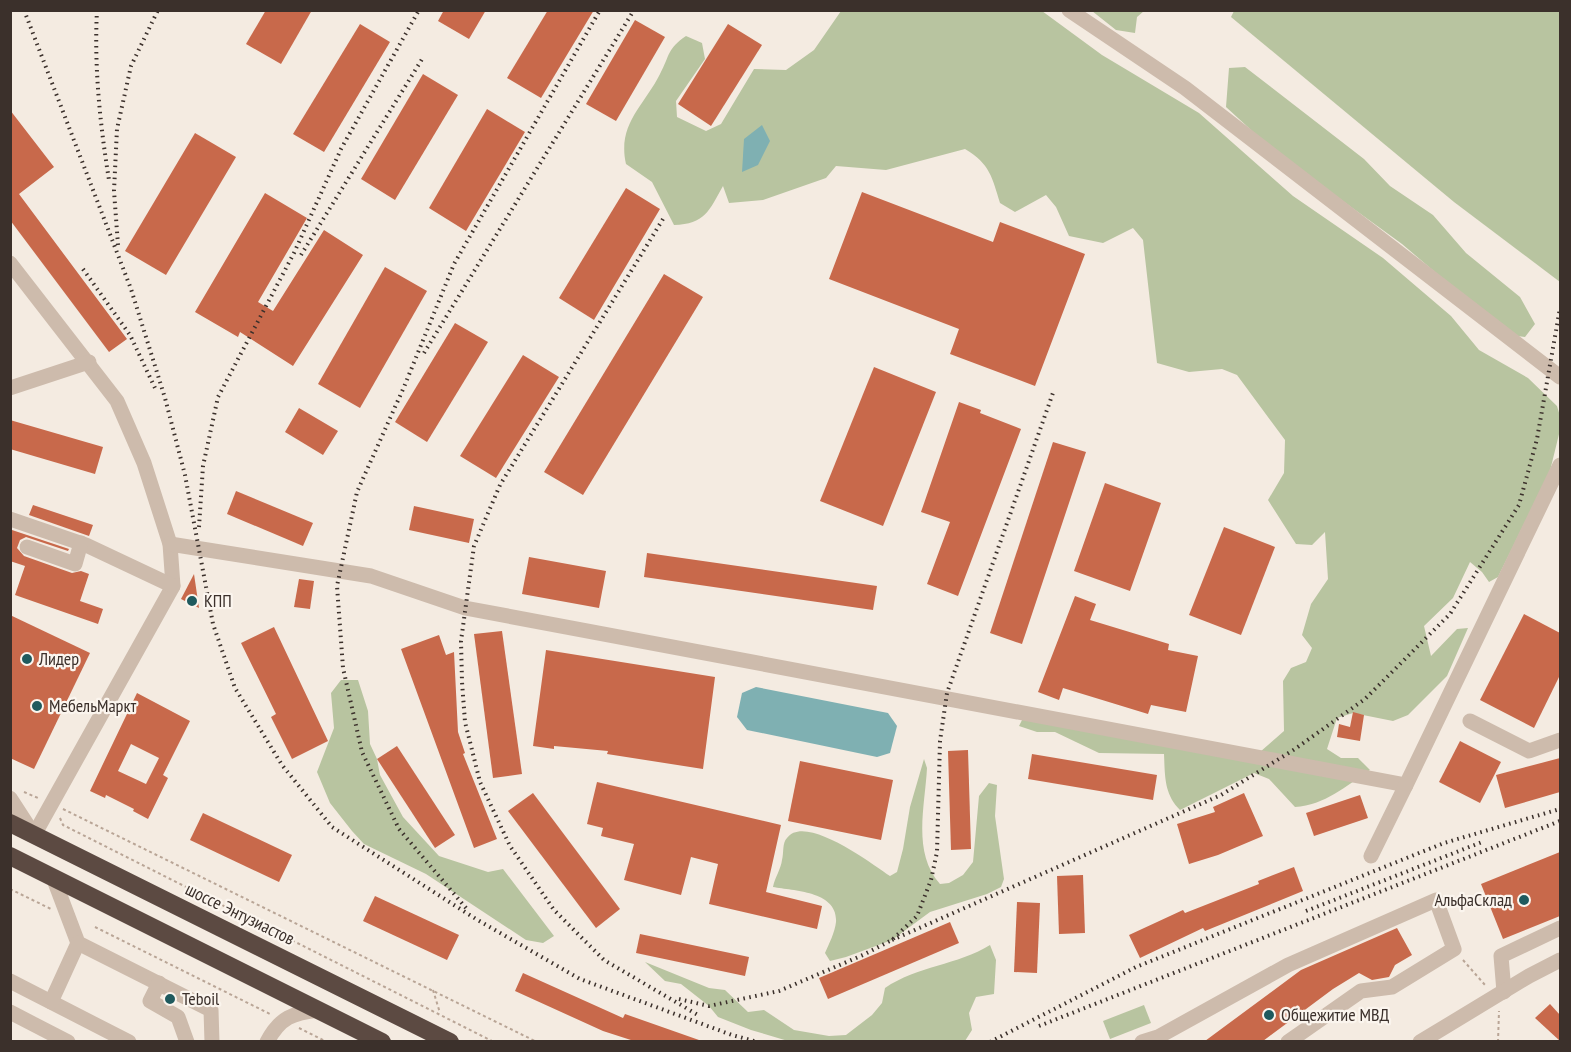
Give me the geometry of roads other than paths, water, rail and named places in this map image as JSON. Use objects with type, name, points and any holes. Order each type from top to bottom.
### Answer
[{"type":"highway","name":"шоссе Энтузиастов","points":[[10,824],[450,1041]]},
{"type":"highway","points":[[10,856],[382,1041]]},
{"type":"street","points":[[1069,10],[1185,88],[1560,377]]},
{"type":"street","points":[[10,263],[16,279],[89,362],[117,401],[144,463],[170,544],[173,586],[34,835]]},
{"type":"street","points":[[10,388],[89,362]]},
{"type":"street","points":[[1371,856],[1560,465]]},
{"type":"street","points":[[10,519],[81,543],[173,586]]},
{"type":"street","points":[[27,547],[75,564],[81,543]]},
{"type":"street","points":[[170,544],[371,576],[465,608],[1406,785]]},
{"type":"street","points":[[1470,721],[1529,752],[1560,740]]},
{"type":"street","points":[[16,794],[34,835]]},
{"type":"street","points":[[53,878],[78,943],[211,1010],[212,1041]]},
{"type":"street","points":[[1142,1041],[1159,1039],[1288,965],[1436,900],[1454,949],[1392,987],[1362,991],[1288,1041]]},
{"type":"street","points":[[1501,998],[1501,956],[1560,928]]},
{"type":"street","points":[[51,1002],[78,943]]},
{"type":"street","points":[[1420,1041],[1501,998],[1560,960]]},
{"type":"street","points":[[10,981],[129,1041]]},
{"type":"street","points":[[159,983],[150,1001],[178,1017],[187,1041]]},
{"type":"street","points":[[267,1041],[272,1031],[283,1020],[296,1013],[319,1010]]},
{"type":"street","points":[[10,1012],[68,1041]]},
{"type":"water","points":[[762,125],[770,141],[758,165],[742,172],[744,139]]},
{"type":"water","points":[[756,687],[888,713],[897,726],[890,753],[877,757],[747,730],[737,717],[742,693]]},
{"type":"railway","points":[[24,10],[131,289],[165,398],[185,475],[213,624],[235,688],[282,765],[332,827],[476,919],[580,979],[732,1035],[758,1042]]},
{"type":"railway","points":[[97,10],[98,95],[109,180]]},
{"type":"railway","points":[[118,245],[114,191],[117,129],[131,66],[158,10]]},
{"type":"railway","points":[[199,527],[203,466],[218,397],[294,253],[341,149],[419,10]]},
{"type":"railway","points":[[466,908],[399,829],[362,752],[343,668],[337,586],[357,492],[404,387],[454,264],[600,10]]},
{"type":"railway","points":[[424,353],[634,10]]},
{"type":"railway","points":[[301,255],[424,56]]},
{"type":"railway","points":[[663,219],[500,485],[474,546],[461,641],[462,682],[465,722],[480,782],[510,846],[554,910],[604,960],[698,1015]]},
{"type":"railway","points":[[83,269],[130,335],[155,388]]},
{"type":"railway","points":[[892,940],[1221,795],[1295,749],[1365,699],[1450,614],[1519,505],[1537,439],[1560,308]]},
{"type":"railway","points":[[679,999],[709,1006],[779,991],[892,940],[917,916],[931,880],[937,852],[940,741],[947,693],[1054,390]]},
{"type":"railway","points":[[990,1042],[1136,967],[1444,843],[1560,809]]},
{"type":"railway","points":[[1039,1026],[1560,821]]},
{"type":"railway","points":[[1306,911],[1482,842]]},
{"type":"place","name":"КПП","points":[[192,601]]},
{"type":"place","name":"Лидер","points":[[27,659]]},
{"type":"place","name":"МебельМаркт","points":[[37,706]]},
{"type":"place","name":"АльфаСклад","points":[[1524,900]]},
{"type":"place","name":"Teboil","points":[[170,999]]},
{"type":"place","name":"Общежитие МВД","points":[[1269,1015]]}]
